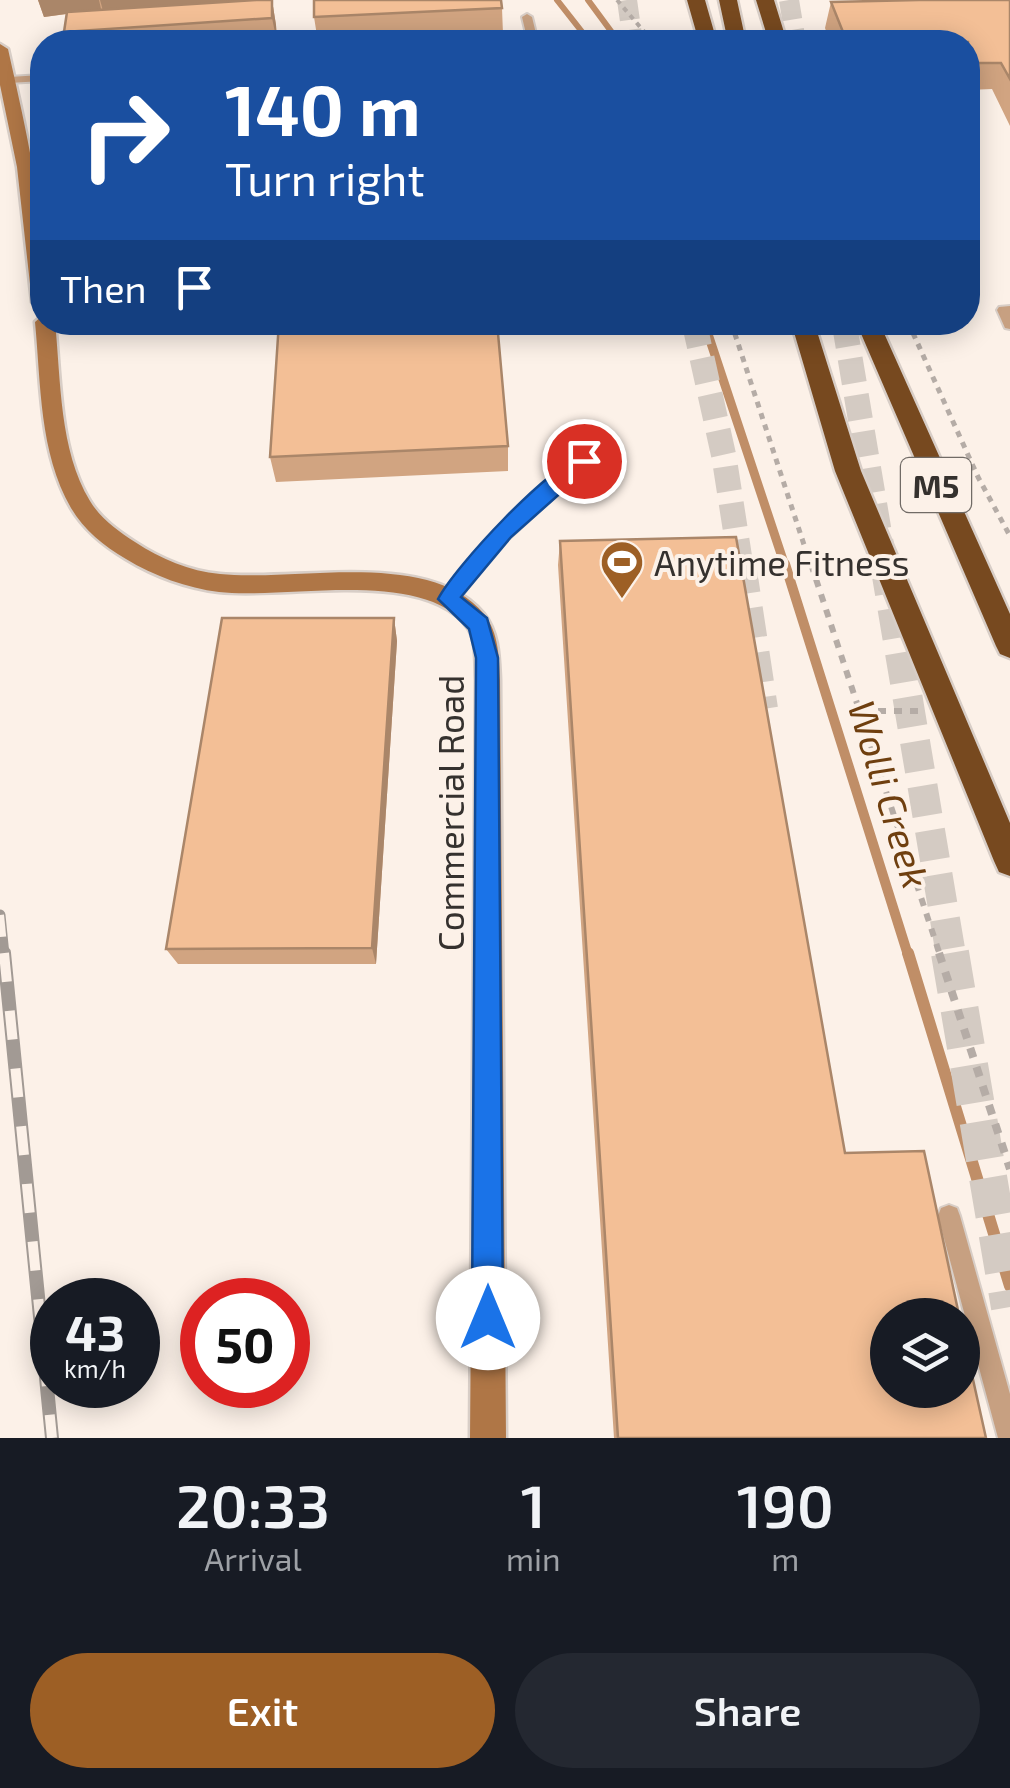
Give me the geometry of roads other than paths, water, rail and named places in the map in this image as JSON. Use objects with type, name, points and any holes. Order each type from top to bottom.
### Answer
[{"type":"highway","points":[[696,0],[705,30]]},
{"type":"highway","points":[[728,0],[734,30]]},
{"type":"highway","points":[[769,0],[777,30]]},
{"type":"highway","name":"M5","points":[[806,335],[848,471],[1010,860]]},
{"type":"highway","name":"M5","points":[[873,335],[1010,646]]},
{"type":"main road","points":[[0,49],[30,185]]},
{"type":"main road","points":[[47,335],[62,456],[81,506],[101,532],[124,547],[195,579],[262,586],[384,584],[424,589],[449,599]]},
{"type":"main road","name":"Commercial Road","points":[[449,599],[479,624],[488,680],[488,1438]]},
{"type":"lane","points":[[527,17],[530,30]]},
{"type":"lane","points":[[9,80],[30,79]]},
{"type":"lane","points":[[1010,310],[1004,310],[1010,325]]},
{"type":"lane","points":[[449,599],[468,570],[504,532],[584,461]]},
{"type":"lane","points":[[949,1216],[1010,1438]]},
{"type":"waterway","name":"Wolli Creek","points":[[557,0],[581,30]]},
{"type":"waterway","points":[[588,0],[610,30]]},
{"type":"waterway","name":"Wolli Creek","points":[[708,335],[785,566]]},
{"type":"waterway","name":"Wolli Creek","points":[[785,564],[908,955]]},
{"type":"waterway","name":"Wolli Creek","points":[[908,953],[1010,1286]]},
{"type":"tunnel","points":[[627,0],[631,30]]},
{"type":"tunnel","points":[[789,0],[794,30]]},
{"type":"tunnel","points":[[697,335],[724,457],[741,566]]},
{"type":"tunnel","points":[[846,335],[885,566]]},
{"type":"tunnel","points":[[741,564],[763,709]]},
{"type":"tunnel","points":[[885,564],[951,955]]},
{"type":"tunnel","points":[[950,953],[1010,1307]]},
{"type":"railway","points":[[0,915],[4,955]]},
{"type":"railway","points":[[4,953],[52,1438]]},
{"type":"place","name":"Anytime Fitness","points":[[622,600]]}]
